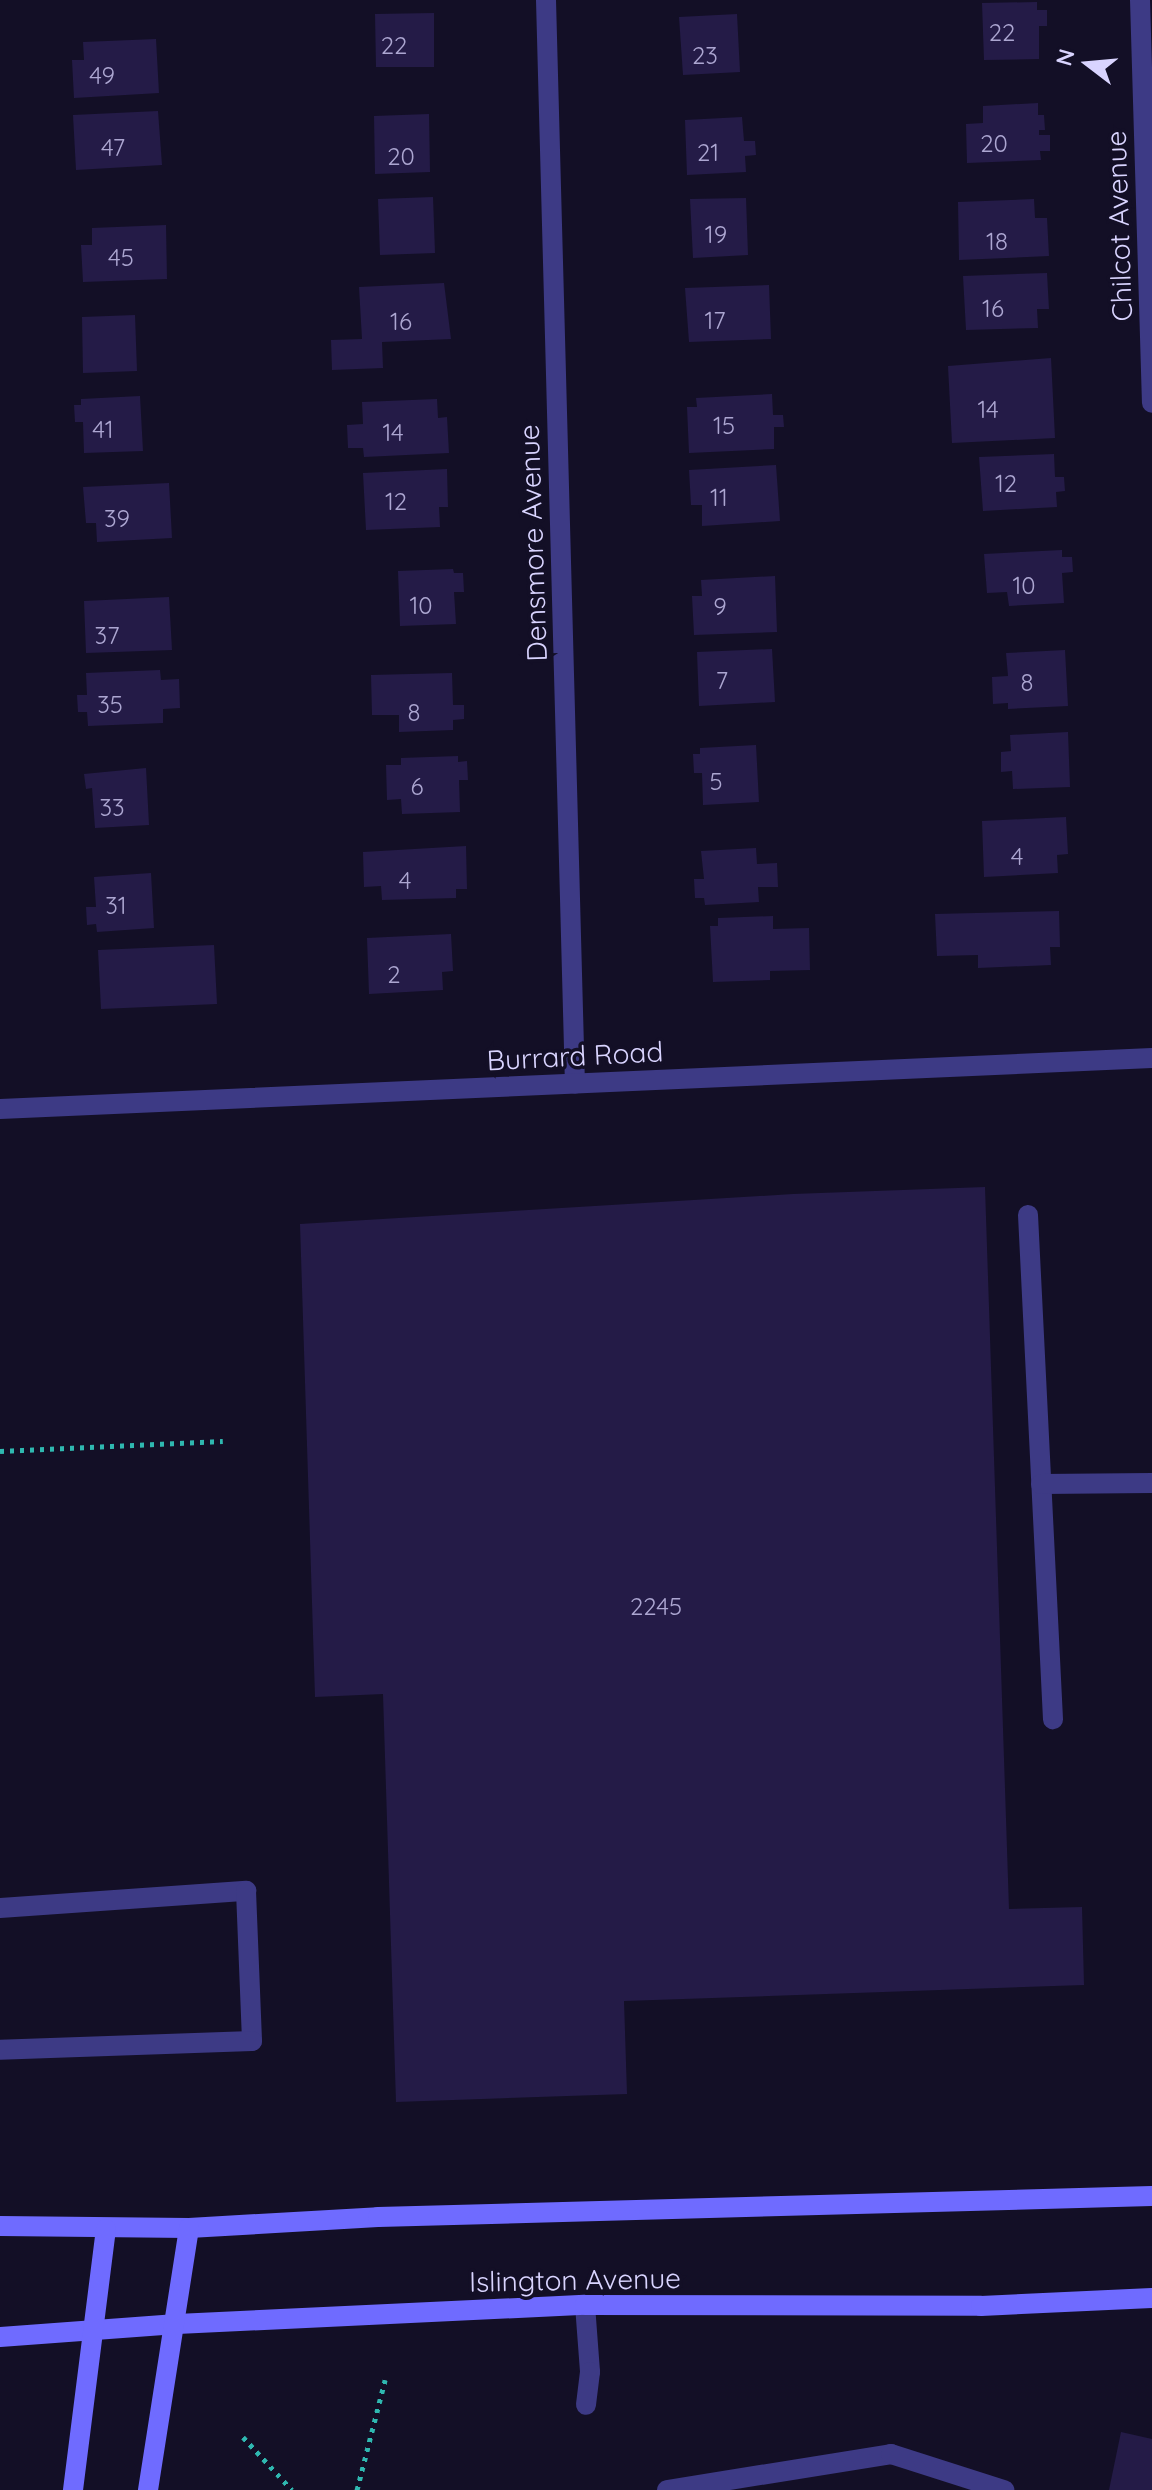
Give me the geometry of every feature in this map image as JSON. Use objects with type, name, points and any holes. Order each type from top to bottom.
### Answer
[{"type":"main road","points":[[0,2226],[189,2228],[378,2217],[1152,2196]]},
{"type":"main road","points":[[148,2490],[177,2324],[189,2228]]},
{"type":"main road","points":[[73,2490],[106,2229]]},
{"type":"main road","name":"Islington Avenue","points":[[0,2337],[177,2324],[585,2305],[981,2306],[1152,2298]]},
{"type":"street","name":"Densmore Avenue","points":[[546,0],[575,1084]]},
{"type":"street","name":"Chilcot Avenue","points":[[1140,0],[1152,403]]},
{"type":"street","name":"Burrard Road","points":[[0,1109],[1152,1058]]},
{"type":"street","points":[[1028,1215],[1053,1719]]},
{"type":"street","points":[[1041,1484],[1152,1483]]},
{"type":"street","points":[[0,1908],[246,1891],[252,2041],[0,2050]]},
{"type":"street","points":[[585,2305],[590,2372],[586,2405]]},
{"type":"street","points":[[667,2490],[891,2454],[1004,2490]]},
{"type":"path","points":[[0,1451],[223,1441]]},
{"type":"path","points":[[357,2490],[385,2380]]},
{"type":"path","points":[[243,2437],[292,2490]]},
{"type":"building","points":[[1037,2],[1037,10],[1047,10],[1047,26],[1039,26],[1039,59],[984,60],[982,3]]},
{"type":"building","points":[[434,13],[434,67],[376,67],[375,14]]},
{"type":"building","points":[[737,14],[740,72],[683,75],[679,17]]},
{"type":"building","points":[[156,39],[159,93],[74,98],[72,60],[84,60],[83,42]]},
{"type":"building","points":[[1038,103],[1038,115],[1044,115],[1045,130],[1039,130],[1039,135],[1050,135],[1050,151],[1040,151],[1041,160],[967,163],[966,124],[983,123],[983,106]]},
{"type":"building","points":[[158,111],[162,165],[76,170],[73,115]]},
{"type":"building","points":[[429,114],[430,172],[375,174],[374,116]]},
{"type":"building","points":[[742,117],[744,141],[755,141],[756,155],[745,156],[746,172],[687,175],[685,120]]},
{"type":"building","points":[[433,197],[435,253],[380,255],[378,199]]},
{"type":"building","points":[[746,198],[748,255],[693,258],[690,199]]},
{"type":"building","points":[[1034,199],[1035,218],[1047,218],[1049,256],[959,260],[958,202]]},
{"type":"building","points":[[166,225],[167,279],[83,282],[81,245],[92,245],[92,228]]},
{"type":"building","points":[[1047,273],[1049,309],[1037,309],[1038,328],[966,330],[963,276]]},
{"type":"building","points":[[444,283],[451,339],[382,342],[383,368],[332,370],[331,340],[362,339],[359,287]]},
{"type":"building","points":[[769,285],[771,339],[689,342],[685,288]]},
{"type":"building","points":[[135,315],[137,371],[83,373],[82,317]]},
{"type":"building","points":[[1051,358],[1055,438],[952,443],[948,366]]},
{"type":"building","points":[[772,394],[773,415],[783,415],[784,427],[774,427],[774,449],[689,453],[687,407],[697,407],[696,398]]},
{"type":"building","points":[[140,396],[143,451],[84,453],[83,422],[75,422],[74,405],[81,405],[81,399]]},
{"type":"building","points":[[437,399],[438,418],[447,417],[449,453],[364,457],[363,448],[348,448],[347,425],[363,424],[362,402]]},
{"type":"building","points":[[1054,454],[1055,477],[1064,477],[1065,491],[1056,492],[1057,507],[983,511],[979,457]]},
{"type":"building","points":[[776,465],[780,521],[702,526],[702,505],[691,505],[689,470]]},
{"type":"building","points":[[447,469],[448,507],[439,507],[440,527],[366,530],[363,473]]},
{"type":"building","points":[[169,483],[172,538],[97,542],[96,523],[86,523],[83,487]]},
{"type":"building","points":[[1062,550],[1062,557],[1072,557],[1073,572],[1062,573],[1064,603],[1009,606],[1007,592],[987,593],[984,554]]},
{"type":"building","points":[[453,569],[454,573],[463,573],[464,592],[454,592],[456,624],[400,626],[398,571]]},
{"type":"building","points":[[775,576],[777,632],[694,635],[692,596],[702,596],[701,580]]},
{"type":"building","points":[[169,597],[172,650],[86,653],[84,601]]},
{"type":"building","points":[[772,649],[775,702],[699,706],[697,652]]},
{"type":"building","points":[[1065,650],[1068,706],[1008,709],[1008,703],[993,704],[992,677],[1008,676],[1006,653]]},
{"type":"building","points":[[160,670],[161,680],[179,679],[180,708],[163,709],[163,723],[88,726],[87,712],[78,712],[77,695],[87,695],[86,673]]},
{"type":"building","points":[[452,673],[453,705],[464,705],[464,719],[453,720],[453,730],[399,732],[399,715],[372,715],[371,675]]},
{"type":"building","points":[[1068,732],[1070,787],[1013,789],[1012,771],[1001,772],[1001,752],[1011,751],[1010,735]]},
{"type":"building","points":[[756,745],[759,802],[703,805],[702,773],[694,773],[693,754],[700,754],[700,748]]},
{"type":"building","points":[[458,756],[458,762],[467,761],[468,780],[459,780],[460,812],[402,814],[401,799],[387,800],[386,765],[401,765],[401,758]]},
{"type":"building","points":[[146,768],[149,825],[95,828],[92,788],[86,789],[84,774]]},
{"type":"building","points":[[1066,817],[1068,854],[1057,855],[1058,873],[984,877],[982,821]]},
{"type":"building","points":[[466,846],[467,889],[456,889],[456,898],[382,900],[381,886],[364,887],[363,852]]},
{"type":"building","points":[[756,848],[757,864],[777,863],[778,887],[758,887],[759,902],[705,905],[704,898],[695,898],[694,879],[704,879],[701,851]]},
{"type":"building","points":[[151,873],[154,928],[97,932],[96,924],[87,925],[86,907],[96,907],[94,877]]},
{"type":"building","points":[[1059,911],[1060,947],[1050,947],[1051,965],[978,968],[978,955],[937,956],[935,914]]},
{"type":"building","points":[[773,916],[773,929],[809,928],[810,970],[770,971],[770,980],[713,982],[710,926],[718,926],[718,918]]},
{"type":"building","points":[[451,934],[453,971],[442,972],[443,990],[369,994],[367,938]]},
{"type":"building","points":[[214,945],[217,1004],[101,1009],[98,950]]},
{"type":"building","points":[[985,1187],[1009,1909],[1082,1907],[1084,1985],[624,2001],[627,2094],[396,2102],[383,1694],[315,1697],[300,1224],[793,1194]]},
{"type":"building","points":[[1121,2432],[1152,2439],[1152,2490],[1109,2490]]}]
